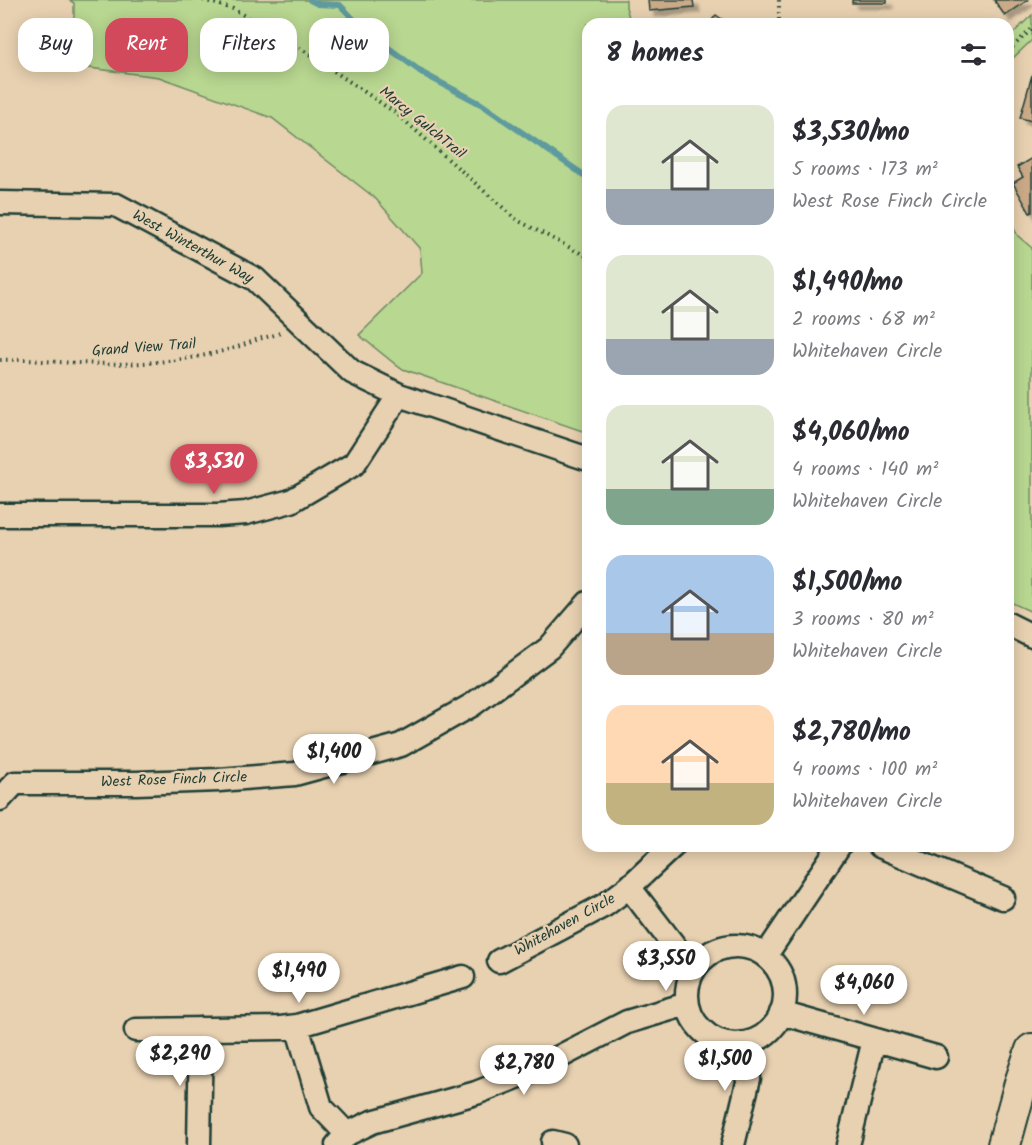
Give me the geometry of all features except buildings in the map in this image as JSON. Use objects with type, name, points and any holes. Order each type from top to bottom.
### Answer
[{"type":"main road","points":[[1004,1145],[1032,1050]]},
{"type":"street","name":"West Winterthur Way","points":[[0,203],[116,206],[255,279],[352,372],[399,395],[582,457]]},
{"type":"street","points":[[0,515],[218,515],[246,513],[291,501],[354,464],[399,395]]},
{"type":"street","name":"West Rose Finch Circle","points":[[0,799],[15,783],[137,783],[295,774],[401,745],[472,705],[549,648],[582,610]]},
{"type":"street","points":[[1014,627],[1032,636]]},
{"type":"street","name":"Whitehaven Circle","points":[[499,961],[605,905],[629,887],[667,852]]},
{"type":"street","points":[[766,955],[835,852]]},
{"type":"street","points":[[894,852],[1003,898]]},
{"type":"street","name":"Whitehaven Circle","points":[[629,887],[693,970]]},
{"type":"street","points":[[734,945],[752,948],[766,955],[780,971],[786,996],[778,1020],[759,1038],[748,1043],[728,1043],[710,1036],[693,1018],[687,1004],[693,970],[710,952],[734,945]]},
{"type":"street","points":[[136,1030],[297,1026],[463,977]]},
{"type":"street","points":[[297,1026],[321,1107],[342,1140],[372,1122],[476,1093],[532,1071],[627,1022],[687,1004]]},
{"type":"street","points":[[781,1013],[936,1057]]},
{"type":"street","points":[[199,1145],[201,1029]]},
{"type":"street","points":[[848,1145],[874,1040]]},
{"type":"street","points":[[733,1145],[750,1078],[748,1043]]},
{"type":"path","name":"Marcy GulchTrail","points":[[203,0],[233,9],[303,50],[397,114],[517,220],[582,254]]},
{"type":"path","points":[[778,0],[779,18]]},
{"type":"path","points":[[1014,46],[1032,29]]},
{"type":"path","name":"Grand View Trail","points":[[0,360],[107,364],[193,358],[223,352],[286,330]]},
{"type":"green space","points":[[69,0],[626,0],[629,18],[582,18],[582,431],[400,368],[359,335],[422,273],[420,249],[375,198],[272,118],[159,77],[120,72],[188,72],[188,18],[105,18],[105,70],[93,68],[93,18],[74,18],[74,3]]},
{"type":"green space","points":[[1032,15],[1032,40],[1014,57],[1014,32]]},
{"type":"green space","points":[[1014,229],[1018,236],[1032,248],[1032,612],[1014,604]]},
{"type":"waterway","points":[[310,0],[318,4],[340,5],[364,30],[424,74],[481,104],[582,174]]}]
